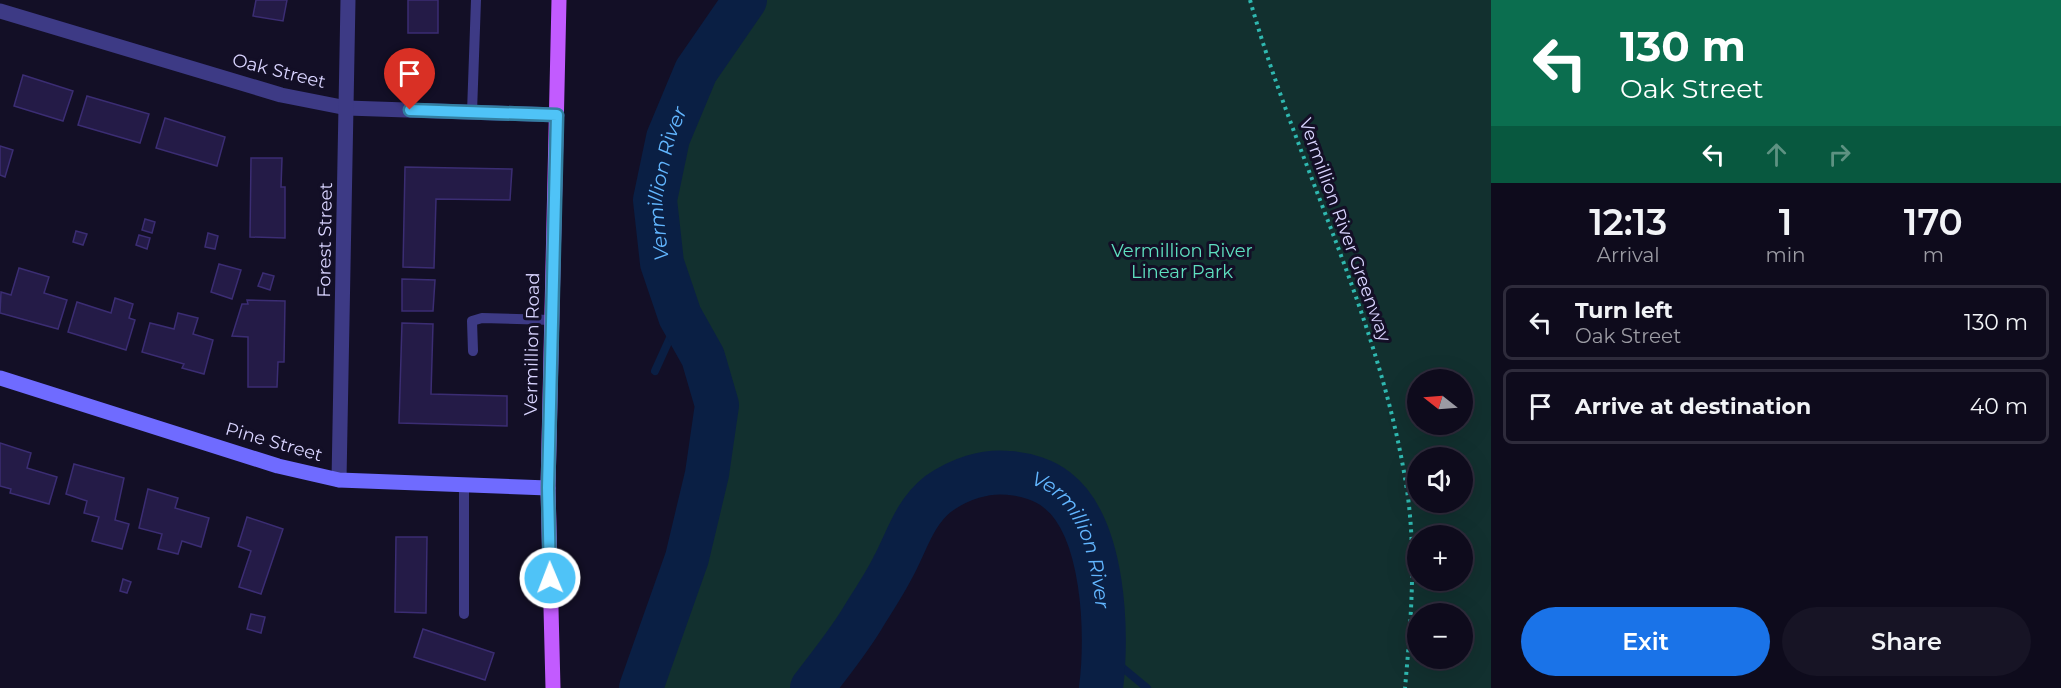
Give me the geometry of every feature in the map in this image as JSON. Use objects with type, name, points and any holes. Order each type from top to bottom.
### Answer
[{"type":"main road","name":"Vermillion Road","points":[[553,688],[548,488],[559,0]]},
{"type":"street","name":"Forest Street","points":[[339,480],[348,0]]},
{"type":"street","name":"Oak Street","points":[[0,11],[281,95],[347,108],[557,115]]},
{"type":"street","name":"Pine Street","points":[[0,378],[278,466],[339,480],[548,488]]},
{"type":"lane","points":[[472,112],[476,0]]},
{"type":"lane","points":[[474,351],[472,321],[482,318],[552,320]]},
{"type":"lane","points":[[464,485],[464,614]]},
{"type":"path","name":"Vermillion River Greenway","points":[[1250,0],[1264,50],[1371,334],[1407,485],[1414,597],[1405,688]]},
{"type":"green space","name":"Vermillion River Linear Park","points":[[745,0],[1491,0],[1491,688],[1101,688],[1103,611],[1094,555],[1085,529],[1073,507],[1052,486],[1028,476],[1001,472],[982,474],[963,480],[938,494],[923,510],[890,573],[859,624],[812,688],[641,688],[687,558],[707,474],[717,405],[703,357],[680,316],[662,263],[655,200],[668,138],[696,71]]},
{"type":"building","points":[[256,0],[287,0],[283,21],[253,16]]},
{"type":"building","points":[[408,0],[438,0],[438,33],[408,33]]},
{"type":"building","points":[[23,75],[73,91],[63,121],[14,106]]},
{"type":"building","points":[[87,96],[149,114],[140,143],[78,125]]},
{"type":"building","points":[[165,118],[225,137],[217,166],[156,148]]},
{"type":"building","points":[[0,146],[13,150],[5,177],[0,175]]},
{"type":"building","points":[[251,158],[282,158],[281,187],[285,187],[285,238],[250,237]]},
{"type":"building","points":[[405,167],[512,169],[510,200],[436,199],[434,268],[403,267]]},
{"type":"building","points":[[145,219],[155,222],[152,233],[142,230]]},
{"type":"building","points":[[76,231],[87,234],[83,245],[73,242]]},
{"type":"building","points":[[208,233],[218,236],[215,249],[205,247]]},
{"type":"building","points":[[139,235],[150,238],[147,249],[136,245]]},
{"type":"building","points":[[219,264],[241,270],[232,299],[211,292]]},
{"type":"building","points":[[19,268],[49,277],[44,293],[67,300],[58,329],[0,313],[1,292],[11,295]]},
{"type":"building","points":[[263,273],[274,276],[270,290],[258,286]]},
{"type":"building","points":[[402,279],[435,280],[433,311],[402,311]]},
{"type":"building","points":[[115,298],[133,304],[129,318],[135,320],[126,350],[68,332],[77,302],[111,313]]},
{"type":"building","points":[[247,300],[285,301],[284,362],[278,362],[277,387],[248,387],[248,337],[232,336],[242,304],[248,304]]},
{"type":"building","points":[[178,313],[198,318],[193,334],[213,340],[204,374],[182,368],[184,364],[142,352],[150,323],[174,329]]},
{"type":"building","points":[[402,323],[433,324],[431,394],[507,396],[507,426],[399,423]]},
{"type":"building","points":[[0,443],[31,453],[27,468],[57,477],[49,504],[10,493],[11,489],[0,486]]},
{"type":"building","points":[[74,464],[124,478],[115,520],[129,524],[122,549],[92,541],[99,517],[84,513],[87,501],[66,494]]},
{"type":"building","points":[[148,489],[178,498],[175,508],[209,518],[201,547],[182,541],[178,554],[158,549],[162,534],[139,528]]},
{"type":"building","points":[[247,517],[283,529],[261,594],[239,587],[251,551],[238,546]]},
{"type":"building","points":[[396,537],[427,537],[426,613],[395,612]]},
{"type":"building","points":[[123,579],[131,582],[127,593],[120,591]]},
{"type":"building","points":[[251,614],[265,617],[261,633],[247,629]]},
{"type":"building","points":[[423,629],[494,653],[485,680],[414,657]]},
{"type":"waterway","name":"Vermillion River","points":[[641,688],[687,558],[707,474],[717,405],[703,357],[680,316],[662,263],[655,200],[668,138],[696,71],[745,0]]},
{"type":"waterway","points":[[655,371],[680,316]]},
{"type":"waterway","name":"Vermillion River","points":[[812,688],[859,624],[890,573],[923,510],[938,494],[963,480],[982,474],[1001,472],[1028,476],[1052,486],[1073,507],[1085,529],[1094,555],[1103,611],[1101,688]]},
{"type":"waterway","points":[[1106,654],[1147,688]]},
{"type":"route","points":[[410,110],[557,115],[548,488],[550,578]]}]
